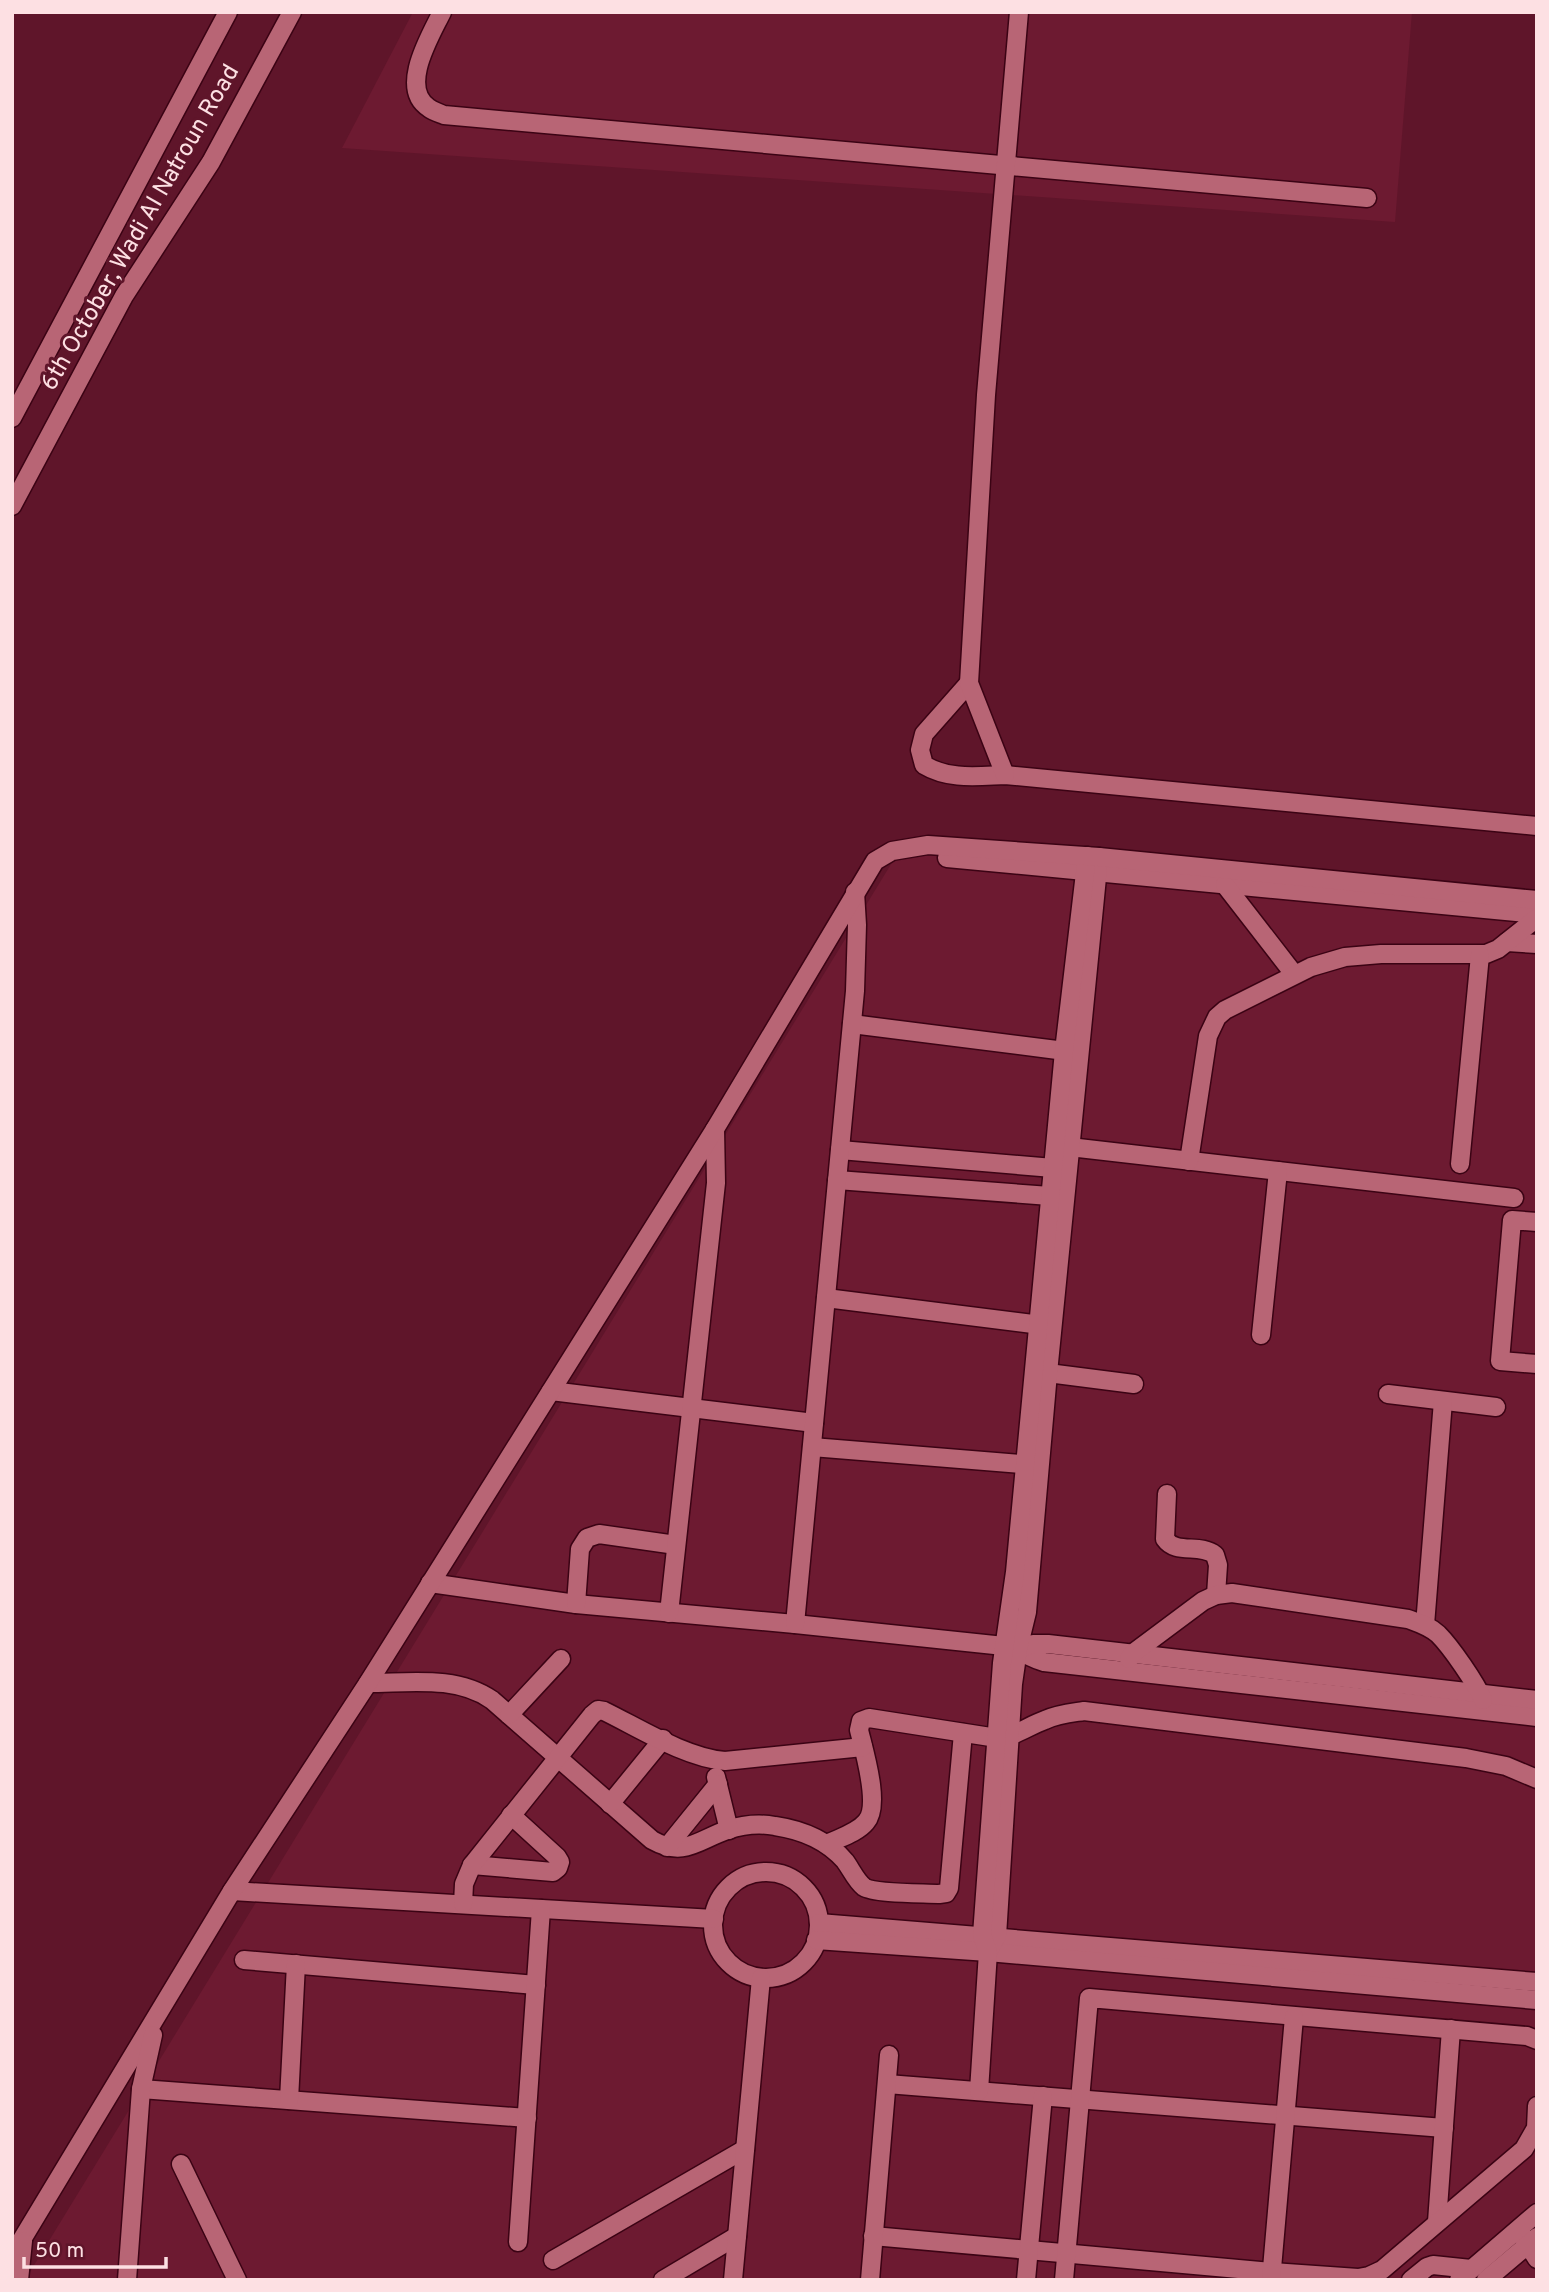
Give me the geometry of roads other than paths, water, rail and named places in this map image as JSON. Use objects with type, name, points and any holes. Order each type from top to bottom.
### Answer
[{"type":"street","name":"6th October, Wadi Al Natroun Road","points":[[12,418],[228,12]]},
{"type":"street","name":"6th October, Wadi Al Natroun Road","points":[[12,506],[124,296],[211,162],[292,12]]},
{"type":"street","points":[[442,12],[421,54],[417,71],[417,91],[427,107],[444,114],[1367,198]]},
{"type":"street","points":[[1004,775],[969,683],[986,395],[1019,12]]},
{"type":"street","points":[[969,683],[924,734],[920,750],[924,765],[950,776],[1004,775],[1537,826]]},
{"type":"street","points":[[12,2256],[232,1891],[368,1683],[715,1129],[875,861],[901,849],[928,845],[1092,863],[1537,900]]},
{"type":"street","points":[[1092,863],[1224,885],[1537,916]]},
{"type":"street","points":[[1032,1464],[1092,863]]},
{"type":"street","points":[[1224,885],[1294,974]]},
{"type":"street","points":[[795,1624],[852,1024],[857,958],[855,892]]},
{"type":"street","points":[[1189,1161],[1209,1036],[1217,1017],[1233,1004],[1294,974],[1328,961],[1363,955],[1492,953],[1537,916]]},
{"type":"street","points":[[1507,942],[1537,944]]},
{"type":"street","points":[[1460,1164],[1480,955]]},
{"type":"street","points":[[852,1024],[1072,1052]]},
{"type":"street","points":[[669,1613],[716,1183],[715,1129]]},
{"type":"street","points":[[1063,1146],[1514,1198]]},
{"type":"street","points":[[840,1150],[1060,1168]]},
{"type":"street","points":[[979,2091],[1014,1583],[1048,1373],[1045,1325],[1050,1196],[1060,1168]]},
{"type":"street","points":[[1261,1335],[1278,1171]]},
{"type":"street","points":[[837,1180],[1050,1196]]},
{"type":"street","points":[[1537,1222],[1512,1220],[1500,1361],[1537,1364]]},
{"type":"street","points":[[826,1297],[1045,1325]]},
{"type":"street","points":[[1048,1373],[1134,1384]]},
{"type":"street","points":[[551,1391],[814,1423]]},
{"type":"street","points":[[1388,1394],[1496,1407]]},
{"type":"street","points":[[1425,1625],[1443,1401]]},
{"type":"street","points":[[812,1447],[1032,1464]]},
{"type":"street","points":[[1167,1494],[1165,1539],[1173,1547],[1206,1549],[1215,1555],[1218,1565],[1216,1595]]},
{"type":"street","points":[[576,1604],[580,1549],[587,1538],[599,1534],[676,1545]]},
{"type":"street","points":[[430,1583],[576,1604],[795,1624],[1011,1648],[1041,1644],[1537,1700]]},
{"type":"street","points":[[1122,1671],[1132,1654],[1203,1601],[1216,1595],[1232,1593],[1408,1619],[1425,1625],[1439,1635],[1449,1648],[1481,1694],[1489,1712]]},
{"type":"street","points":[[1011,1648],[1044,1662],[1537,1717]]},
{"type":"street","points":[[509,1715],[561,1659]]},
{"type":"street","points":[[368,1683],[457,1684],[484,1694],[652,1840],[667,1847],[694,1846],[744,1826],[775,1826],[804,1833],[827,1844],[845,1861],[859,1881],[873,1891],[946,1893],[949,1888],[962,1733]]},
{"type":"street","points":[[463,1904],[464,1884],[472,1865],[598,1710],[712,1760],[863,1747]]},
{"type":"street","points":[[827,1844],[860,1828],[870,1817],[873,1801],[859,1725],[869,1718],[1003,1738],[1044,1720],[1084,1711],[1466,1758],[1506,1766],[1537,1779]]},
{"type":"street","points":[[610,1804],[663,1739]]},
{"type":"street","points":[[712,1760],[729,1830]]},
{"type":"street","points":[[667,1847],[718,1784]]},
{"type":"street","points":[[472,1865],[553,1872],[558,1868],[560,1862],[557,1857],[511,1815]]},
{"type":"street","points":[[768,1872],[781,1874],[803,1887],[816,1910],[817,1931],[807,1959],[791,1972],[761,1978],[741,1972],[725,1958],[715,1940],[713,1919],[716,1906],[731,1885],[755,1873],[768,1872]]},
{"type":"street","points":[[232,1891],[713,1919]]},
{"type":"street","points":[[518,2242],[541,1909]]},
{"type":"street","points":[[817,1931],[989,1935],[1537,1982]]},
{"type":"street","points":[[817,1931],[988,1952],[1537,2000]]},
{"type":"street","points":[[244,1960],[536,1985]]},
{"type":"street","points":[[289,2100],[296,1964]]},
{"type":"street","points":[[733,2280],[761,1978]]},
{"type":"street","points":[[1064,2280],[1089,1998],[1527,2036],[1537,2040]]},
{"type":"street","points":[[127,2280],[141,2089],[149,2048],[162,2008]]},
{"type":"street","points":[[1271,2276],[1294,2017]]},
{"type":"street","points":[[1437,2222],[1451,2029]]},
{"type":"street","points":[[870,2280],[889,2055]]},
{"type":"street","points":[[887,2084],[1444,2128]]},
{"type":"street","points":[[141,2089],[527,2118]]},
{"type":"street","points":[[1026,2280],[1043,2096]]},
{"type":"street","points":[[873,2236],[1066,2253],[1271,2276],[1359,2278],[1382,2270],[1524,2149],[1536,2128],[1537,2106]]},
{"type":"street","points":[[553,2260],[745,2149]]},
{"type":"street","points":[[181,2164],[237,2280]]},
{"type":"street","points":[[1411,2280],[1433,2265],[1472,2276],[1530,2242],[1537,2213]]},
{"type":"street","points":[[663,2280],[737,2236]]},
{"type":"street","points":[[19,2280],[23,2239]]}]
